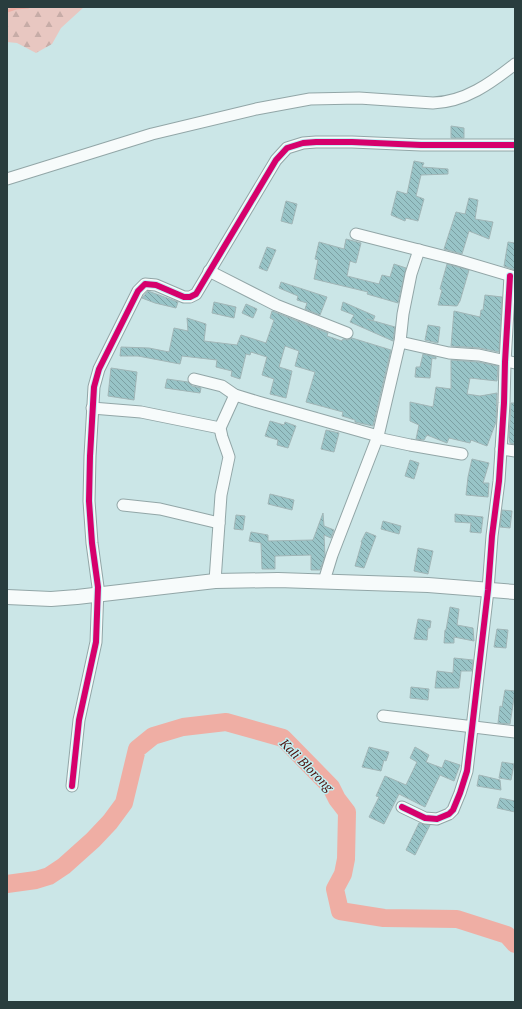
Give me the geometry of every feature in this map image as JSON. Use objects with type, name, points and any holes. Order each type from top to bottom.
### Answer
[{"type":"street","points":[[7,179],[152,134],[256,109],[310,99],[359,98],[433,104],[443,103],[484,87],[515,64]]},
{"type":"street","points":[[72,786],[79,720],[96,642],[98,595],[92,543],[90,508],[90,456],[94,387],[99,369],[120,324],[142,286],[145,284],[151,284],[184,297],[190,297],[196,294],[276,160],[287,148],[303,143],[352,142],[421,145],[515,145]]},
{"type":"street","points":[[356,234],[420,250],[512,277],[510,363],[504,403],[488,590],[466,770],[460,793],[453,810],[449,814],[437,819],[425,818],[402,807]]},
{"type":"street","points":[[324,581],[333,551],[378,437],[400,342],[403,314],[411,274],[420,250]]},
{"type":"street","points":[[209,271],[276,306],[347,333]]},
{"type":"street","points":[[400,342],[449,353],[479,355],[510,363]]},
{"type":"street","points":[[194,379],[222,386],[235,395],[378,437],[410,445],[462,454]]},
{"type":"street","points":[[215,581],[221,495],[228,457],[220,428],[235,395]]},
{"type":"street","points":[[92,408],[141,412],[220,428]]},
{"type":"street","points":[[501,449],[515,451]]},
{"type":"street","points":[[124,505],[160,509],[219,522]]},
{"type":"street","points":[[7,597],[51,599],[215,581],[278,580],[428,585],[515,592]]},
{"type":"street","points":[[383,716],[472,728],[515,732]]},
{"type":"green space","points":[[7,7],[84,7],[61,28],[52,44],[36,53],[17,43],[7,42]]},
{"type":"building","points":[[451,126],[464,128],[464,138],[451,138]]},
{"type":"building","points":[[414,161],[424,163],[422,167],[448,169],[448,174],[421,175],[416,196],[424,199],[418,221],[406,218],[405,221],[391,215],[397,191],[407,194]]},
{"type":"building","points":[[469,198],[478,200],[475,219],[493,222],[489,239],[469,231],[462,254],[444,249],[456,212],[465,214]]},
{"type":"building","points":[[286,201],[297,204],[292,224],[281,221]]},
{"type":"building","points":[[346,239],[361,243],[356,263],[350,261],[347,276],[379,284],[382,275],[390,277],[394,264],[406,268],[398,303],[367,294],[368,292],[314,279],[318,260],[315,259],[319,242],[344,249]]},
{"type":"building","points":[[508,242],[515,243],[515,270],[504,266]]},
{"type":"building","points":[[267,247],[276,250],[267,271],[259,268]]},
{"type":"building","points":[[447,264],[469,270],[460,301],[457,306],[438,305],[442,290],[440,289]]},
{"type":"building","points":[[281,282],[327,297],[320,315],[305,309],[307,303],[297,300],[298,296],[279,288]]},
{"type":"building","points":[[148,291],[178,302],[176,308],[142,298]]},
{"type":"building","points":[[485,295],[502,297],[499,352],[480,348],[451,346],[454,311],[480,317],[481,310],[483,310]]},
{"type":"building","points":[[214,302],[236,307],[234,318],[212,313]]},
{"type":"building","points":[[343,302],[375,316],[373,321],[395,327],[393,341],[350,322],[354,315],[341,310]]},
{"type":"building","points":[[246,304],[257,309],[253,318],[242,313]]},
{"type":"building","points":[[272,311],[328,333],[327,336],[342,341],[343,339],[348,340],[352,338],[391,350],[373,426],[355,422],[355,420],[342,416],[343,412],[306,402],[315,372],[295,366],[299,351],[285,346],[279,367],[292,371],[286,398],[270,394],[274,379],[262,375],[267,357],[251,352],[250,355],[246,354],[240,379],[231,376],[232,371],[216,367],[217,360],[182,356],[180,364],[138,356],[120,356],[121,347],[149,348],[169,352],[174,328],[188,331],[187,318],[206,324],[204,341],[237,345],[241,335],[266,343],[274,320],[270,318]]},
{"type":"building","points":[[428,325],[440,327],[438,343],[425,340]]},
{"type":"building","points":[[423,354],[436,357],[436,359],[432,358],[430,378],[415,377],[416,367],[420,367]]},
{"type":"building","points":[[451,360],[478,362],[498,366],[497,381],[470,378],[467,394],[480,396],[497,393],[496,422],[487,446],[471,440],[470,443],[449,438],[447,443],[427,435],[424,440],[416,439],[419,425],[410,421],[410,402],[433,407],[436,387],[451,389]]},
{"type":"building","points":[[111,368],[137,372],[134,400],[108,396]]},
{"type":"building","points":[[167,379],[188,382],[192,386],[201,388],[200,393],[165,388]]},
{"type":"building","points":[[511,403],[515,403],[515,444],[510,443],[509,437]]},
{"type":"building","points":[[270,421],[284,425],[285,422],[296,426],[288,448],[277,445],[278,440],[265,436]]},
{"type":"building","points":[[326,430],[339,433],[334,452],[321,449]]},
{"type":"building","points":[[472,459],[489,463],[483,483],[489,483],[488,497],[466,495]]},
{"type":"building","points":[[410,460],[419,463],[414,479],[405,476]]},
{"type":"building","points":[[270,494],[294,500],[292,510],[268,504]]},
{"type":"building","points":[[502,510],[512,511],[510,528],[500,527]]},
{"type":"building","points":[[323,513],[324,526],[334,530],[331,538],[324,535],[325,556],[320,570],[311,570],[311,555],[275,556],[275,569],[262,569],[261,543],[249,541],[251,532],[268,535],[268,541],[313,540]]},
{"type":"building","points":[[455,514],[483,517],[481,533],[470,532],[471,523],[455,522]]},
{"type":"building","points":[[236,515],[245,516],[243,530],[234,529]]},
{"type":"building","points":[[383,521],[401,526],[399,534],[381,529]]},
{"type":"building","points":[[366,532],[376,536],[364,568],[355,566],[361,542]]},
{"type":"building","points":[[418,548],[433,551],[428,574],[414,571]]},
{"type":"building","points":[[450,607],[459,609],[457,625],[473,628],[474,641],[454,637],[454,643],[444,643]]},
{"type":"building","points":[[418,619],[431,621],[430,628],[428,628],[427,640],[414,639]]},
{"type":"building","points":[[497,629],[508,630],[506,648],[494,647]]},
{"type":"building","points":[[454,658],[473,660],[472,671],[461,671],[459,688],[435,688],[437,671],[453,673]]},
{"type":"building","points":[[411,687],[429,689],[428,700],[410,698]]},
{"type":"building","points":[[505,690],[515,691],[510,724],[498,723],[500,706],[502,707]]},
{"type":"building","points":[[369,747],[389,752],[386,761],[384,760],[381,771],[362,767]]},
{"type":"building","points":[[415,747],[429,755],[426,762],[442,768],[445,760],[460,765],[454,781],[440,775],[425,807],[399,794],[384,824],[369,817],[379,797],[376,796],[385,776],[406,785],[417,762],[410,758]]},
{"type":"building","points":[[502,762],[514,764],[511,780],[499,778]]},
{"type":"building","points":[[479,775],[500,780],[501,790],[477,786]]},
{"type":"building","points":[[500,798],[515,801],[515,812],[497,808]]},
{"type":"building","points":[[419,823],[430,825],[415,855],[406,850]]},
{"type":"waterway","points":[[7,11],[16,8],[28,7]]},
{"type":"waterway","name":"Kali Blorong","points":[[7,884],[36,880],[49,876],[64,866],[93,840],[110,822],[124,803],[137,749],[153,736],[183,727],[226,722],[283,738],[331,787],[337,799],[347,812],[346,859],[343,874],[335,889],[340,911],[384,918],[457,919],[507,935],[515,944]]},
{"type":"cycle path","points":[[72,786],[79,720],[96,642],[98,587],[92,543],[89,501],[94,387],[99,369],[138,291],[145,284],[156,285],[184,297],[190,297],[196,294],[276,160],[287,148],[303,143],[316,142],[421,145],[515,145]]},
{"type":"cycle path","points":[[402,807],[425,818],[437,819],[449,814],[453,810],[467,771],[499,481],[510,276]]}]
